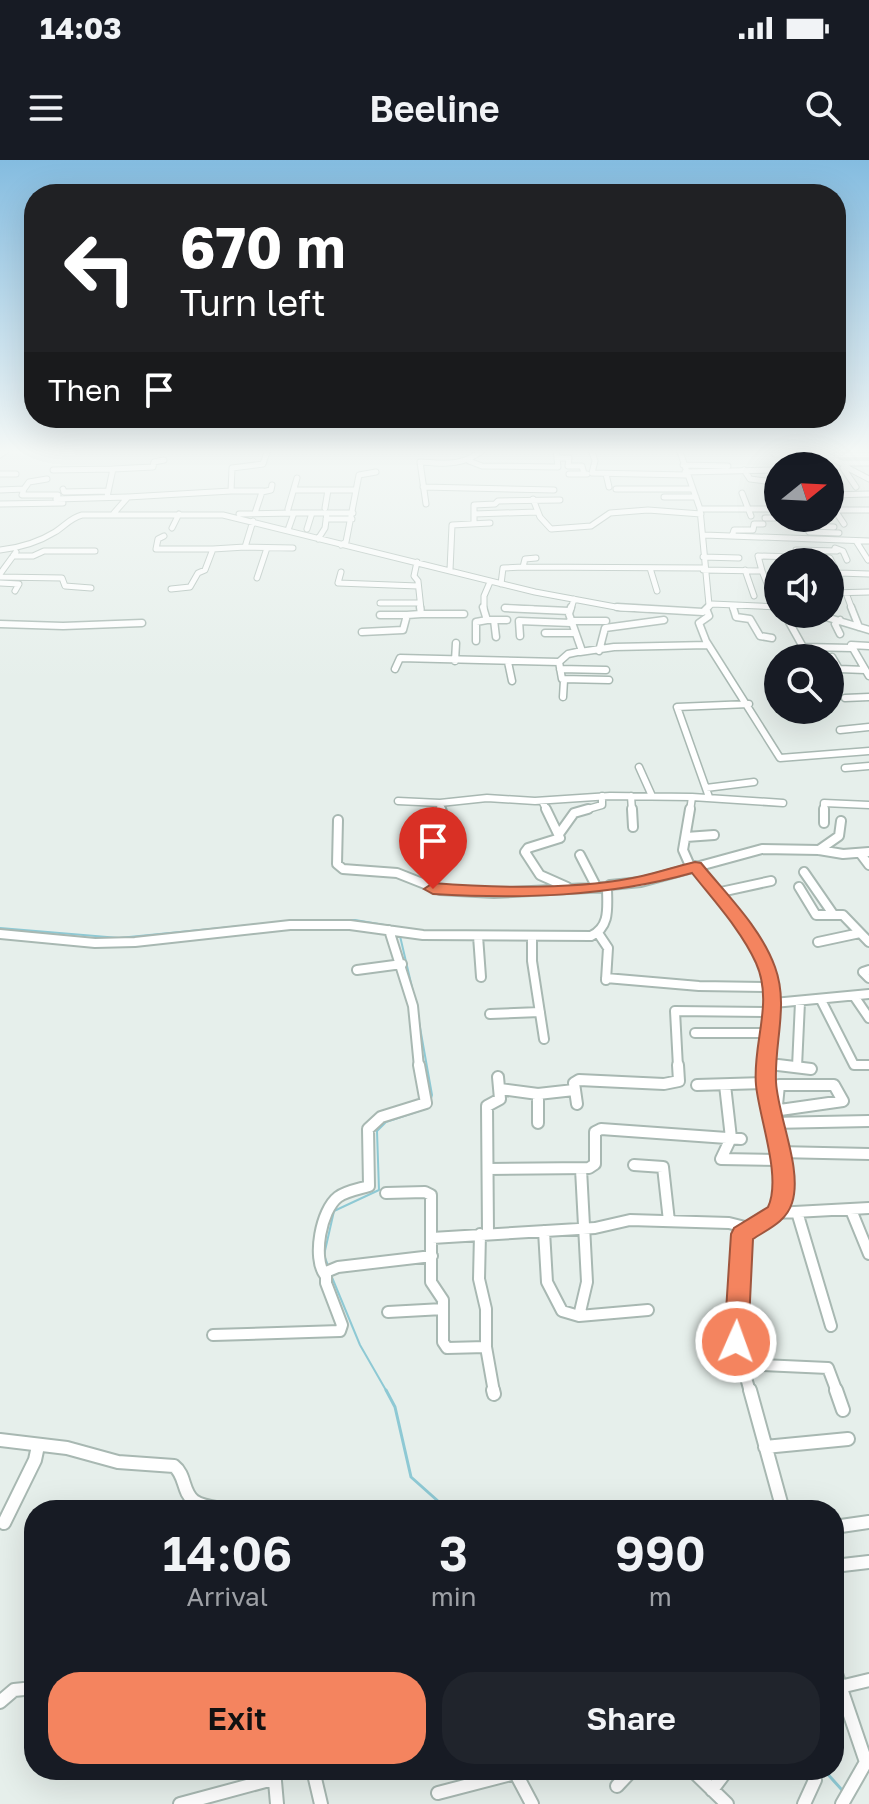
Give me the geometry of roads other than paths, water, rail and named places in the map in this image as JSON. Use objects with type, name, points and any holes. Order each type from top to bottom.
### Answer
[{"type":"street","points":[[0,550],[56,535],[65,526]]},
{"type":"street","points":[[245,547],[252,526]]},
{"type":"street","points":[[271,526],[490,582],[626,609],[764,606]]},
{"type":"street","points":[[288,530],[290,526]]},
{"type":"street","points":[[318,539],[322,526]]},
{"type":"street","points":[[341,545],[346,542],[350,526]]},
{"type":"street","points":[[450,570],[452,526]]},
{"type":"street","points":[[548,526],[551,529],[588,526]]},
{"type":"street","points":[[702,526],[703,569],[709,616],[699,623],[708,645],[749,704],[781,759],[869,751]]},
{"type":"street","points":[[732,536],[734,530],[753,530],[754,526]]},
{"type":"street","points":[[809,532],[839,533]]},
{"type":"street","points":[[704,535],[869,541]]},
{"type":"street","points":[[164,536],[158,539],[156,549],[293,548]]},
{"type":"street","points":[[831,540],[835,548]]},
{"type":"street","points":[[856,541],[868,560]]},
{"type":"street","points":[[0,578],[16,548]]},
{"type":"street","points":[[257,578],[267,548]]},
{"type":"street","points":[[171,589],[190,587],[198,573],[205,570],[213,549]]},
{"type":"street","points":[[13,556],[33,556],[44,551],[95,551]]},
{"type":"street","points":[[844,553],[847,560]]},
{"type":"street","points":[[619,556],[620,568]]},
{"type":"street","points":[[764,556],[758,556],[764,576]]},
{"type":"street","points":[[703,557],[739,558]]},
{"type":"street","points":[[522,567],[525,558],[536,558]]},
{"type":"street","points":[[417,562],[414,577],[421,614]]},
{"type":"street","points":[[501,584],[503,568],[522,567],[762,571]]},
{"type":"street","points":[[650,568],[657,591]]},
{"type":"street","points":[[745,570],[754,596]]},
{"type":"street","points":[[844,570],[869,574]]},
{"type":"street","points":[[341,572],[338,583],[418,586]]},
{"type":"street","points":[[0,578],[62,578],[65,586],[91,588]]},
{"type":"street","points":[[0,578],[19,584],[15,591]]},
{"type":"street","points":[[490,582],[482,599],[496,637]]},
{"type":"street","points":[[859,627],[846,593],[869,592]]},
{"type":"street","points":[[574,599],[569,611],[573,633],[583,653]]},
{"type":"street","points":[[380,603],[418,603]]},
{"type":"street","points":[[732,605],[736,617],[750,619],[760,636],[772,638]]},
{"type":"street","points":[[505,608],[569,611]]},
{"type":"street","points":[[380,615],[464,614]]},
{"type":"street","points":[[362,632],[403,630],[408,615]]},
{"type":"street","points":[[476,641],[476,622],[507,620]]},
{"type":"street","points":[[563,697],[564,680],[560,665],[566,655],[600,650],[604,628],[664,620]]},
{"type":"street","points":[[520,636],[519,621],[606,621]]},
{"type":"street","points":[[844,621],[869,630]]},
{"type":"street","points":[[0,624],[65,626],[142,623]]},
{"type":"street","points":[[792,628],[803,647],[852,648]]},
{"type":"street","points":[[837,628],[840,634]]},
{"type":"street","points":[[545,633],[573,633]]},
{"type":"street","points":[[455,661],[456,643]]},
{"type":"street","points":[[583,653],[614,647],[708,645]]},
{"type":"street","points":[[852,648],[851,645],[869,646]]},
{"type":"street","points":[[852,648],[867,673]]},
{"type":"street","points":[[498,649],[499,662]]},
{"type":"street","points":[[395,669],[400,658],[606,670]]},
{"type":"street","points":[[508,662],[512,681]]},
{"type":"street","points":[[844,670],[867,673]]},
{"type":"street","points":[[564,680],[609,680]]},
{"type":"street","points":[[845,698],[869,697]]},
{"type":"street","points":[[709,797],[677,707],[749,704]]},
{"type":"street","points":[[840,730],[868,729]]},
{"type":"street","points":[[845,768],[869,766]]},
{"type":"street","points":[[639,767],[652,796]]},
{"type":"street","points":[[706,788],[754,782]]},
{"type":"street","points":[[682,797],[683,787]]},
{"type":"street","points":[[570,888],[540,875],[525,852],[556,841],[574,813],[602,805],[602,796]]},
{"type":"street","points":[[631,796],[633,827]]},
{"type":"street","points":[[398,801],[440,803],[487,798],[542,801],[652,796],[783,803]]},
{"type":"street","points":[[692,797],[684,856],[753,941],[772,987],[774,1007],[768,1033],[766,1083],[772,1105],[780,1110],[843,1101],[834,1085],[779,1085],[772,1105],[771,1123],[784,1184],[776,1213]]},
{"type":"street","points":[[542,801],[559,834]]},
{"type":"street","points":[[440,803],[442,816],[457,849]]},
{"type":"street","points":[[824,823],[824,803],[869,805]]},
{"type":"street","points":[[338,820],[337,864],[343,869],[397,873],[440,890],[494,893],[607,887],[641,882],[762,849],[865,853],[869,865]]},
{"type":"street","points":[[819,850],[839,836],[841,821]]},
{"type":"street","points":[[686,837],[714,835]]},
{"type":"street","points":[[580,855],[596,886]]},
{"type":"street","points":[[804,872],[833,914]]},
{"type":"street","points":[[716,893],[771,881]]},
{"type":"street","points":[[598,933],[607,920],[607,887]]},
{"type":"street","points":[[799,887],[816,915],[843,915],[869,942]]},
{"type":"street","points":[[0,934],[95,943],[135,942],[290,925],[350,925],[532,938],[598,933],[605,938],[608,948],[606,981],[772,987]]},
{"type":"street","points":[[389,930],[413,1006],[417,1055],[426,1103],[381,1117],[368,1129],[369,1186],[340,1195],[328,1207],[319,1267],[327,1272],[432,1256]]},
{"type":"street","points":[[818,942],[860,933]]},
{"type":"street","points":[[478,936],[481,977]]},
{"type":"street","points":[[532,938],[532,961],[544,1039]]},
{"type":"street","points":[[357,970],[402,964]]},
{"type":"street","points":[[869,970],[863,972],[869,978]]},
{"type":"street","points":[[577,1104],[574,1083],[583,1080],[664,1084],[679,1081],[675,1011],[774,1007],[869,994]]},
{"type":"street","points":[[854,996],[869,1018]]},
{"type":"street","points":[[821,1000],[854,1065],[869,1065]]},
{"type":"street","points":[[797,1068],[800,1002]]},
{"type":"street","points":[[490,1014],[540,1012]]},
{"type":"street","points":[[695,1033],[768,1033]]},
{"type":"street","points":[[767,1064],[811,1069]]},
{"type":"street","points":[[494,1394],[486,1347],[486,1309],[479,1279],[488,1169],[487,1106],[500,1099],[498,1077]]},
{"type":"street","points":[[697,1085],[766,1083]]},
{"type":"street","points":[[725,1085],[736,1138],[721,1159],[869,1154]]},
{"type":"street","points":[[500,1089],[538,1094],[574,1090]]},
{"type":"street","points":[[538,1094],[538,1123]]},
{"type":"street","points":[[771,1123],[869,1121]]},
{"type":"street","points":[[488,1169],[581,1169],[595,1164],[595,1132],[601,1129],[736,1138]]},
{"type":"street","points":[[634,1165],[663,1167],[669,1221]]},
{"type":"street","points":[[579,1316],[587,1282],[581,1169]]},
{"type":"street","points":[[386,1193],[429,1193],[432,1198],[431,1282],[442,1296],[443,1342],[447,1348],[486,1347]]},
{"type":"street","points":[[780,1500],[736,1342],[742,1234],[776,1213],[869,1208]]},
{"type":"street","points":[[851,1210],[869,1254]]},
{"type":"street","points":[[797,1212],[831,1326]]},
{"type":"street","points":[[432,1238],[585,1229],[621,1220],[729,1223],[749,1228]]},
{"type":"street","points":[[544,1231],[549,1289],[562,1311],[579,1316],[648,1310]]},
{"type":"street","points":[[213,1335],[343,1330],[327,1272]]},
{"type":"street","points":[[388,1312],[443,1309]]},
{"type":"street","points":[[742,1364],[828,1368],[843,1410]]},
{"type":"street","points":[[765,1447],[848,1439]]},
{"type":"street","points":[[0,1440],[67,1448],[118,1462],[179,1468],[190,1500]]},
{"type":"street","points":[[4,1523],[35,1460],[38,1446]]},
{"type":"street","points":[[844,1526],[869,1522]]},
{"type":"street","points":[[844,1565],[869,1562]]},
{"type":"street","points":[[844,1694],[869,1680]]},
{"type":"street","points":[[0,1702],[14,1690],[24,1689]]},
{"type":"street","points":[[844,1704],[864,1742],[868,1765],[846,1797]]},
{"type":"street","points":[[180,1804],[255,1780]]},
{"type":"street","points":[[275,1780],[277,1804]]},
{"type":"street","points":[[315,1780],[321,1804]]},
{"type":"street","points":[[438,1793],[483,1780]]},
{"type":"street","points":[[519,1780],[532,1804]]},
{"type":"street","points":[[617,1786],[623,1780]]},
{"type":"street","points":[[702,1780],[727,1804]]},
{"type":"street","points":[[712,1790],[720,1780]]},
{"type":"street","points":[[804,1804],[815,1780]]},
{"type":"waterway","points":[[304,921],[355,920],[396,927]]},
{"type":"waterway","points":[[0,928],[119,938],[270,923]]},
{"type":"waterway","points":[[400,936],[414,996]]},
{"type":"waterway","points":[[419,1022],[432,1095],[430,1102]]},
{"type":"waterway","points":[[329,1268],[324,1255],[334,1211],[379,1190],[377,1131],[386,1122],[428,1108]]},
{"type":"waterway","points":[[331,1275],[360,1345],[387,1392]]},
{"type":"waterway","points":[[386,1390],[395,1407],[411,1477],[437,1500]]},
{"type":"waterway","points":[[833,1780],[842,1790]]}]
